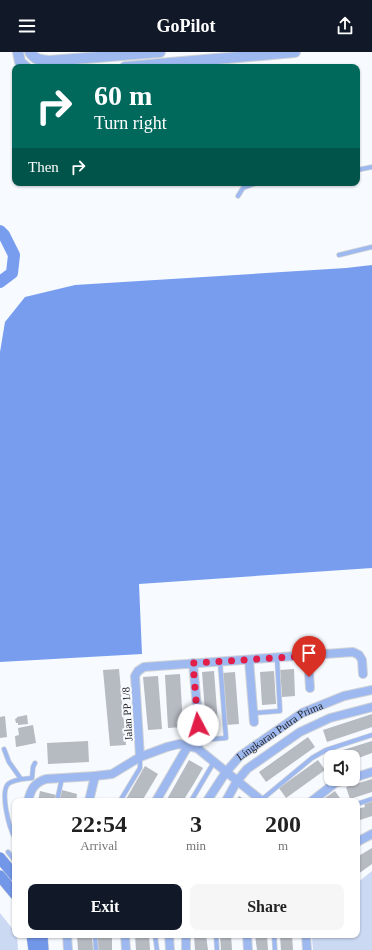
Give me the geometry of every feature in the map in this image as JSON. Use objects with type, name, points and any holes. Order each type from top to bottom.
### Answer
[{"type":"main road","points":[[4,855],[12,870]]},
{"type":"main road","points":[[0,876],[12,887]]},
{"type":"main road","points":[[32,938],[34,950]]},
{"type":"main road","points":[[42,938],[43,950]]},
{"type":"street","points":[[18,52],[20,62],[22,64]]},
{"type":"street","points":[[32,54],[38,60],[48,61],[160,52]]},
{"type":"street","points":[[149,64],[222,55],[295,52]]},
{"type":"street","points":[[257,798],[214,762],[198,744],[193,663],[353,652],[359,655],[362,660],[363,674]]},
{"type":"street","points":[[308,656],[310,688]]},
{"type":"street","points":[[249,660],[254,722]]},
{"type":"street","name":"Jalan PP 1/8","points":[[140,757],[135,676],[138,671],[144,667],[193,663]]},
{"type":"street","name":"Lingkaran Putra Prima","points":[[209,798],[226,772],[240,756],[302,713],[344,696],[372,690]]},
{"type":"street","points":[[228,798],[237,781],[248,769],[300,732],[330,718],[372,708]]},
{"type":"street","points":[[29,798],[33,786],[39,781],[46,779],[112,774],[140,757],[167,747],[179,744],[188,746],[198,744]]},
{"type":"street","points":[[158,798],[188,746]]},
{"type":"street","points":[[360,776],[372,772]]},
{"type":"street","points":[[90,798],[95,776]]},
{"type":"street","points":[[316,798],[331,786]]},
{"type":"street","points":[[360,840],[372,834]]},
{"type":"street","points":[[67,938],[68,950]]},
{"type":"street","points":[[125,938],[126,950]]},
{"type":"street","points":[[169,938],[170,950]]},
{"type":"street","points":[[186,938],[186,950]]},
{"type":"street","points":[[247,938],[248,950]]},
{"type":"street","points":[[306,938],[307,950]]},
{"type":"lane","points":[[360,169],[372,167]]},
{"type":"lane","points":[[238,196],[243,188],[248,186]]},
{"type":"lane","points":[[339,255],[372,247]]},
{"type":"lane","points":[[253,713],[280,711],[277,658]]},
{"type":"lane","points":[[198,744],[226,738],[220,662]]},
{"type":"lane","points":[[265,798],[312,758],[326,750],[372,735]]},
{"type":"lane","points":[[4,749],[9,762],[21,780]]},
{"type":"lane","points":[[122,798],[140,768],[140,757]]},
{"type":"lane","points":[[193,798],[214,762]]},
{"type":"lane","points":[[12,831],[8,822],[5,789],[9,783],[32,778],[35,763]]},
{"type":"lane","points":[[58,798],[62,778]]},
{"type":"lane","points":[[360,803],[372,799]]},
{"type":"lane","points":[[95,938],[96,950]]},
{"type":"lane","points":[[156,938],[156,950]]},
{"type":"lane","points":[[216,938],[217,950]]},
{"type":"lane","points":[[274,938],[275,950]]},
{"type":"shaded area","points":[[372,871],[372,950],[313,950],[312,938],[360,938],[360,881]]},
{"type":"shaded area","points":[[0,913],[12,928],[12,938],[17,938],[18,950],[0,950]]},
{"type":"water","points":[[372,265],[372,568],[139,584],[142,654],[0,662],[0,352],[5,322],[25,297],[75,285],[346,268]]},
{"type":"building","points":[[119,669],[126,745],[110,746],[103,670]]},
{"type":"building","points":[[294,669],[295,696],[282,697],[280,670]]},
{"type":"building","points":[[214,671],[218,724],[206,725],[202,672]]},
{"type":"building","points":[[274,671],[276,704],[262,705],[260,672]]},
{"type":"building","points":[[235,672],[239,724],[226,725],[222,673]]},
{"type":"building","points":[[180,674],[183,727],[168,728],[165,675]]},
{"type":"building","points":[[158,676],[162,729],[148,730],[143,677]]},
{"type":"building","points":[[372,714],[372,727],[327,742],[323,730]]},
{"type":"building","points":[[27,715],[28,724],[18,725],[18,723],[16,723],[15,719],[17,717]]},
{"type":"building","points":[[5,716],[7,737],[0,738],[0,717]]},
{"type":"building","points":[[33,725],[36,743],[16,747],[15,736],[19,735],[18,728]]},
{"type":"building","points":[[308,737],[315,747],[266,782],[259,772]]},
{"type":"building","points":[[88,741],[89,762],[48,764],[47,743]]},
{"type":"building","points":[[372,741],[372,753],[360,757],[360,750],[343,750]]},
{"type":"building","points":[[189,760],[203,768],[185,798],[168,798]]},
{"type":"building","points":[[318,760],[324,769],[324,771],[286,798],[279,788]]},
{"type":"building","points":[[145,766],[158,774],[144,798],[127,798]]},
{"type":"building","points":[[372,779],[372,792],[350,798],[346,787],[360,786],[360,783]]},
{"type":"building","points":[[62,790],[77,794],[76,798],[60,798]]},
{"type":"building","points":[[40,791],[56,795],[56,798],[39,798]]},
{"type":"building","points":[[335,791],[340,798],[325,798]]},
{"type":"building","points":[[372,801],[372,816],[360,820],[360,808],[365,807],[364,803]]},
{"type":"building","points":[[372,848],[372,864],[360,873],[360,855]]},
{"type":"building","points":[[77,938],[92,938],[93,950],[78,950]]},
{"type":"building","points":[[97,938],[112,938],[112,950],[98,950]]},
{"type":"building","points":[[135,938],[149,938],[150,950],[136,950]]},
{"type":"building","points":[[194,938],[206,938],[208,950],[195,950]]},
{"type":"building","points":[[220,938],[231,938],[232,950],[221,950]]},
{"type":"building","points":[[255,938],[267,938],[268,950],[257,950]]},
{"type":"building","points":[[280,938],[292,938],[293,950],[281,950]]},
{"type":"waterway","points":[[0,231],[4,235],[14,255],[12,273],[0,282]]},
{"type":"route","points":[[198,725],[193,663],[308,656],[309,677]]}]
